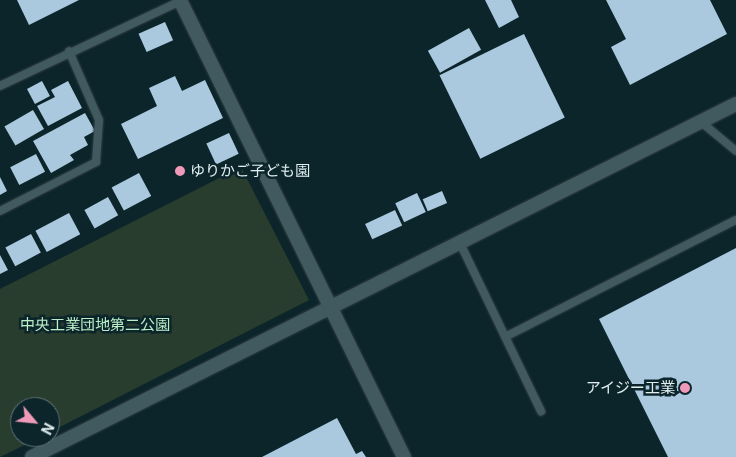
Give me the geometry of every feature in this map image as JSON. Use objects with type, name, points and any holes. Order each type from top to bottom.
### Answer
[{"type":"street","points":[[181,0],[333,305],[404,457]]},
{"type":"street","points":[[32,457],[736,104]]},
{"type":"street","points":[[393,435],[399,457]]},
{"type":"street","points":[[393,435],[411,457]]},
{"type":"lane","points":[[0,86],[69,51],[181,0]]},
{"type":"lane","points":[[0,210],[96,162],[99,120],[69,51]]},
{"type":"lane","points":[[701,122],[736,151]]},
{"type":"lane","points":[[505,337],[736,220]]},
{"type":"lane","points":[[460,242],[541,411]]},
{"type":"green space","name":"中央工業団地第二公園","points":[[241,167],[309,300],[60,427],[60,397],[10,397],[10,447],[20,447],[0,457],[0,289]]},
{"type":"building","points":[[17,0],[79,0],[29,25]]},
{"type":"building","points":[[485,0],[511,0],[519,17],[499,28]]},
{"type":"building","points":[[606,0],[710,0],[727,34],[630,85],[611,47],[626,39]]},
{"type":"building","points":[[165,22],[173,40],[147,52],[139,34]]},
{"type":"building","points":[[469,28],[481,50],[440,73],[428,51]]},
{"type":"building","points":[[524,34],[565,118],[480,159],[440,75]]},
{"type":"building","points":[[175,76],[182,91],[205,80],[223,118],[138,159],[121,124],[157,106],[149,88]]},
{"type":"building","points":[[42,81],[50,96],[35,104],[27,89]]},
{"type":"building","points":[[68,81],[82,108],[48,126],[37,106],[55,97],[51,90]]},
{"type":"building","points":[[33,110],[44,129],[15,146],[4,126]]},
{"type":"building","points":[[85,113],[95,131],[84,137],[88,145],[70,155],[74,160],[51,173],[33,141]]},
{"type":"building","points":[[229,133],[239,154],[216,164],[206,144]]},
{"type":"building","points":[[36,154],[45,172],[19,185],[10,167]]},
{"type":"building","points":[[139,173],[151,196],[124,211],[112,188]]},
{"type":"building","points":[[0,177],[7,191],[0,195]]},
{"type":"building","points":[[442,191],[447,203],[428,211],[423,199]]},
{"type":"building","points":[[417,193],[426,212],[404,222],[395,203]]},
{"type":"building","points":[[108,197],[118,215],[95,228],[84,210]]},
{"type":"building","points":[[395,210],[402,225],[372,239],[365,224]]},
{"type":"building","points":[[69,213],[80,234],[47,252],[35,231]]},
{"type":"building","points":[[31,234],[41,253],[15,266],[5,248]]},
{"type":"building","name":"アイジー工業","points":[[736,248],[736,457],[668,457],[599,319]]},
{"type":"building","points":[[0,255],[8,270],[0,274]]},
{"type":"building","points":[[337,418],[356,454],[362,451],[366,457],[262,457]]},
{"type":"place","name":"ゆりかご子ども園","points":[[180,171]]},
{"type":"place","name":"アイジー工業","points":[[685,388]]}]
